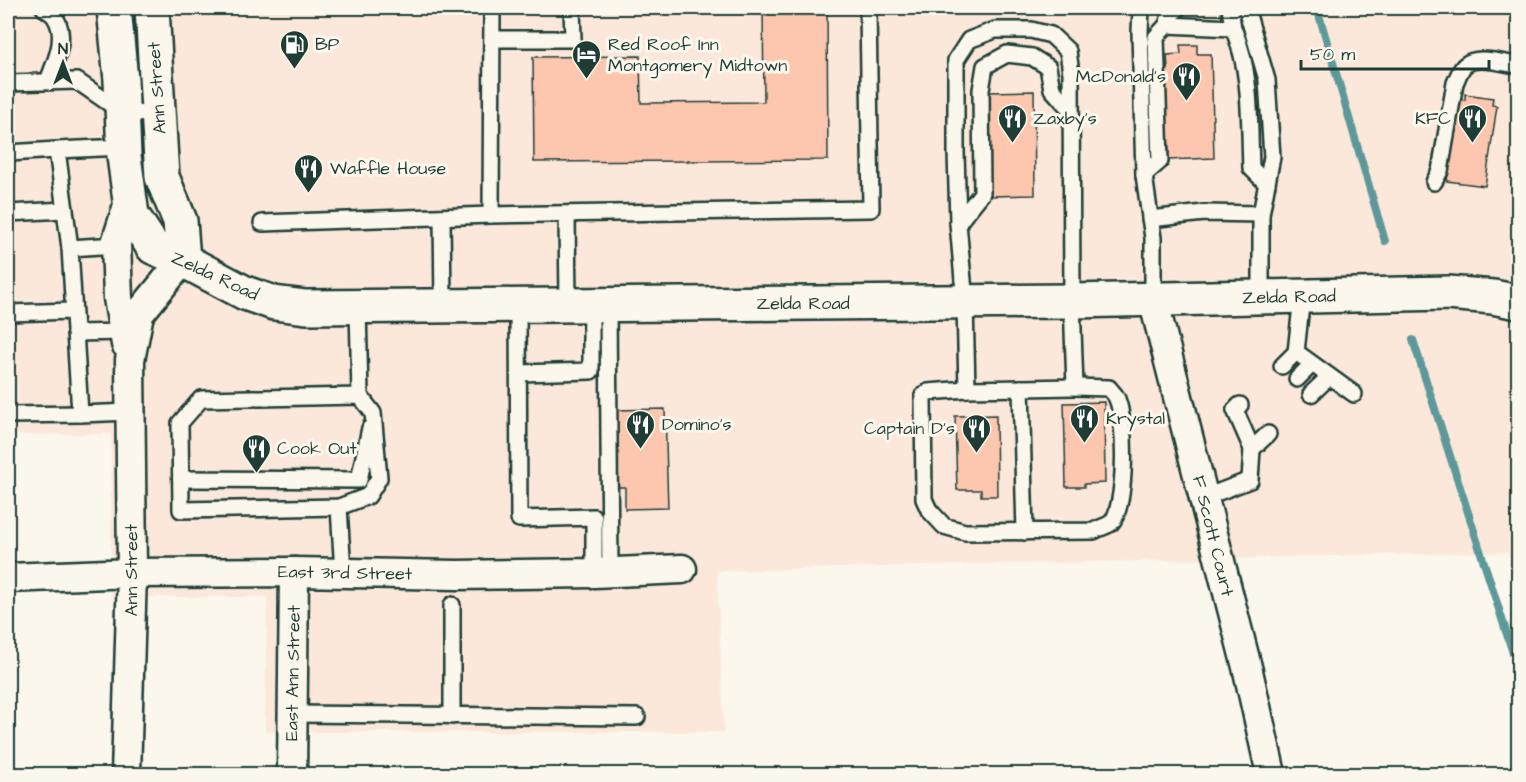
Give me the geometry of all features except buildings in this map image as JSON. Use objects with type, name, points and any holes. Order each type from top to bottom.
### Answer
[{"type":"main road","name":"Ann Street","points":[[114,8],[121,81],[123,147],[130,199]]},
{"type":"main road","name":"Ann Street","points":[[152,8],[162,177],[180,221],[183,260]]},
{"type":"main road","name":"Zelda Road","points":[[130,199],[132,215],[153,247],[245,293],[274,303],[306,307],[965,303],[1448,293],[1518,302]]},
{"type":"street","name":"Ann Street","points":[[130,199],[116,245],[118,298],[130,365]]},
{"type":"street","name":"Ann Street","points":[[126,774],[132,573],[130,365],[138,314],[183,260]]},
{"type":"street","name":"F Scott Court","points":[[1153,299],[1248,671],[1271,774]]},
{"type":"street","name":"East 3rd Street","points":[[8,578],[132,573],[294,572],[457,575],[602,573],[682,569]]},
{"type":"street","name":"East Ann Street","points":[[292,774],[294,572]]},
{"type":"lane","points":[[44,8],[55,17],[61,35],[48,81]]},
{"type":"lane","points":[[491,215],[492,8]]},
{"type":"lane","points":[[492,39],[573,39],[572,8]]},
{"type":"lane","points":[[262,224],[491,215],[870,209],[868,8]]},
{"type":"lane","points":[[1141,8],[1144,175],[1153,238],[1153,299]]},
{"type":"lane","points":[[1144,175],[1160,161],[1156,37],[1167,25],[1170,15],[1178,8]]},
{"type":"lane","points":[[1230,8],[1233,28],[1248,79],[1251,168],[1267,184]]},
{"type":"lane","points":[[1246,8],[1267,80],[1272,157],[1261,214],[1261,298]]},
{"type":"lane","points":[[1167,25],[1233,28]]},
{"type":"lane","points":[[967,389],[965,303],[958,223],[956,60],[969,40],[995,30],[1031,30],[1051,35],[1068,51],[1071,74],[1074,387]]},
{"type":"lane","points":[[958,223],[982,193],[981,90],[985,66],[1007,54],[1032,57],[1048,67],[1052,89],[1070,110]]},
{"type":"lane","points":[[1434,182],[1440,171],[1455,82],[1461,69],[1472,61],[1481,60],[1518,65]]},
{"type":"lane","points":[[8,83],[77,81],[122,112],[159,115]]},
{"type":"lane","points":[[8,153],[123,147]]},
{"type":"lane","points":[[57,150],[70,248],[80,414]]},
{"type":"lane","points":[[8,213],[65,210]]},
{"type":"lane","points":[[1150,219],[1204,213],[1261,214]]},
{"type":"lane","points":[[567,215],[589,305],[602,573]]},
{"type":"lane","points":[[442,217],[444,306]]},
{"type":"lane","points":[[70,248],[116,245]]},
{"type":"lane","points":[[1282,366],[1296,352],[1302,296]]},
{"type":"lane","points":[[518,305],[519,519],[594,517],[602,573]]},
{"type":"lane","points":[[519,373],[591,371],[589,305]]},
{"type":"lane","points":[[358,306],[360,396],[374,413],[379,477],[368,496],[339,507],[182,510],[180,423],[201,399],[360,396]]},
{"type":"lane","points":[[8,313],[73,311]]},
{"type":"lane","points":[[75,333],[124,332]]},
{"type":"lane","points":[[1296,352],[1354,394]]},
{"type":"lane","points":[[1297,379],[1312,364]]},
{"type":"lane","points":[[1311,394],[1329,377]]},
{"type":"lane","points":[[1074,387],[1109,388],[1117,398],[1123,440],[1123,482],[1119,507],[1111,523],[1094,531],[965,532],[944,526],[928,510],[924,499],[923,396],[928,392],[967,389],[1074,387]]},
{"type":"lane","points":[[1021,388],[1025,532]]},
{"type":"lane","points":[[1203,498],[1250,480],[1252,448],[1249,425],[1234,410],[1240,405]]},
{"type":"lane","points":[[8,415],[130,412]]},
{"type":"lane","points":[[181,479],[359,480],[374,413]]},
{"type":"lane","points":[[1252,448],[1268,434]]},
{"type":"lane","points":[[339,507],[343,573]]},
{"type":"lane","points":[[452,605],[452,716]]},
{"type":"lane","points":[[293,714],[637,717]]},
{"type":"shaded area","points":[[8,8],[1512,8],[1518,12],[1518,588],[1507,552],[717,571],[724,732],[265,732],[267,597],[111,597],[111,434],[8,435]]},
{"type":"waterway","points":[[1317,8],[1385,241]]},
{"type":"waterway","points":[[1413,340],[1518,669]]},
{"type":"place","name":"BP","points":[[294,70]]},
{"type":"place","name":"Red Roof Inn Montgomery Midtown","points":[[587,80]]},
{"type":"place","name":"McDonald's","points":[[1187,102]]},
{"type":"place","name":"Zaxby's","points":[[1012,144]]},
{"type":"place","name":"KFC","points":[[1472,144]]},
{"type":"place","name":"Waffle House","points":[[309,194]]},
{"type":"place","name":"Krystal","points":[[1085,444]]},
{"type":"place","name":"Domino's","points":[[641,450]]},
{"type":"place","name":"Captain D's","points":[[976,454]]},
{"type":"place","name":"Cook Out","points":[[256,474]]}]
